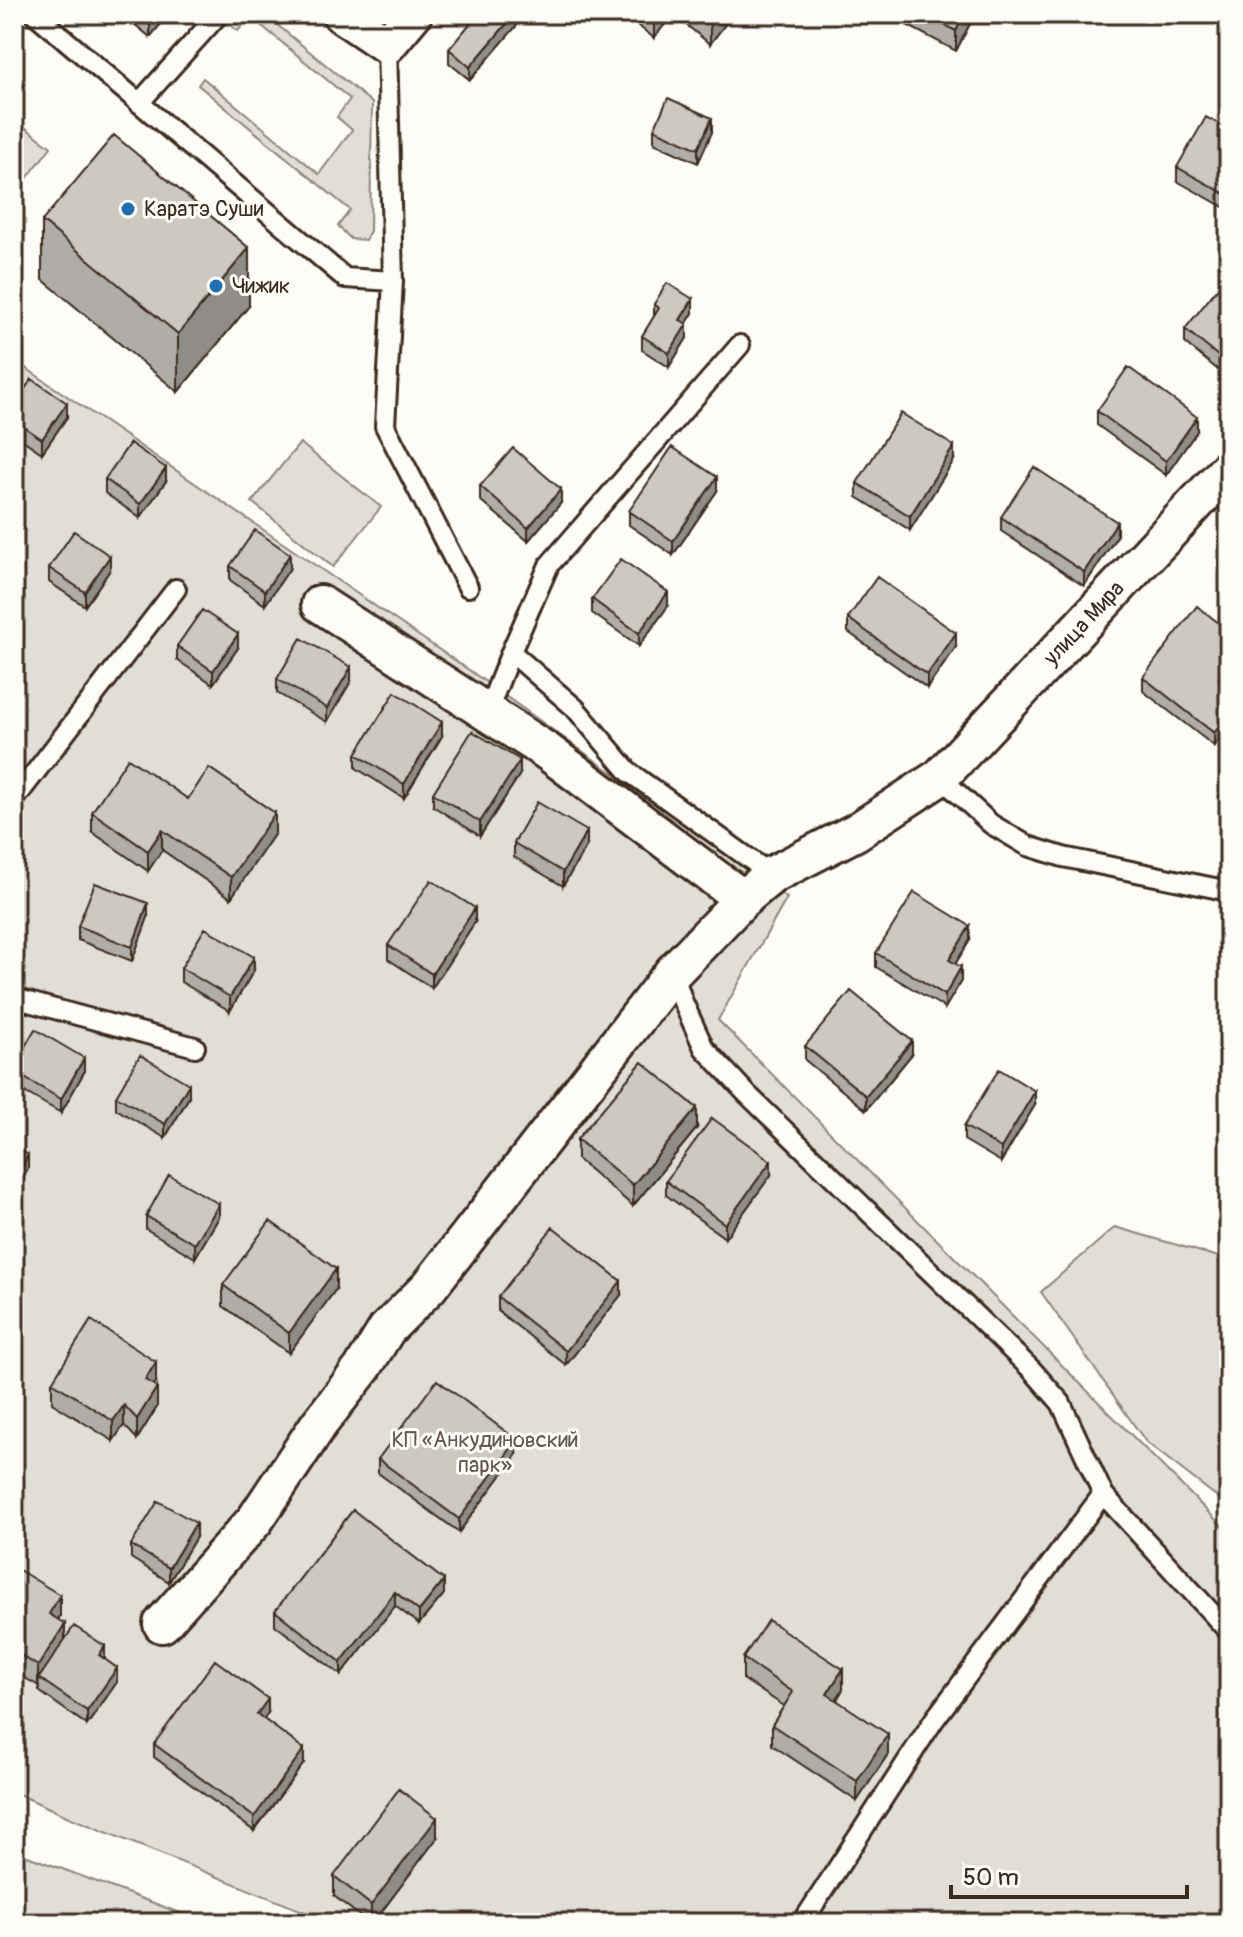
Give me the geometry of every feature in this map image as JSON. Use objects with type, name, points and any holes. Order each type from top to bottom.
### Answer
[{"type":"street","points":[[341,14],[387,45],[413,14]]},
{"type":"street","name":"улица Мира","points":[[162,1624],[255,1520],[387,1329],[429,1287],[673,972],[743,899],[772,875],[856,832],[940,777],[1229,468]]},
{"type":"street","points":[[320,604],[548,752],[743,899]]},
{"type":"lane","points":[[35,14],[345,278],[393,281]]},
{"type":"lane","points":[[139,103],[219,14]]},
{"type":"lane","points":[[387,45],[393,281],[385,426],[468,587]]},
{"type":"lane","points":[[487,713],[549,565],[740,345]]},
{"type":"lane","points":[[14,800],[176,589]]},
{"type":"lane","points":[[511,652],[575,708],[629,772],[772,875]]},
{"type":"lane","points":[[940,777],[991,824],[1028,846],[1063,857],[1229,891]]},
{"type":"lane","points":[[673,972],[704,1048],[747,1094],[1024,1361],[1061,1403],[1103,1494],[1229,1632]]},
{"type":"lane","points":[[14,998],[195,1047]]},
{"type":"lane","points":[[802,1923],[934,1720],[1103,1494]]},
{"type":"green space","points":[[239,14],[264,14],[372,103],[370,231],[365,240],[351,239],[338,226],[350,210],[198,85],[203,78],[319,174],[352,130],[337,117],[350,99],[250,16],[238,31],[230,25]]},
{"type":"green space","points":[[14,119],[51,147],[14,195]]},
{"type":"green space","name":"КП «Анкудиновский парк»","points":[[14,360],[469,670],[787,898],[718,1020],[1229,1533],[1229,1923],[332,1923],[14,1792]]},
{"type":"green space","points":[[300,443],[381,507],[333,567],[252,502]]},
{"type":"green space","points":[[1115,1227],[1229,1260],[1229,1506],[1146,1442],[1041,1292]]},
{"type":"green space","points":[[14,1851],[207,1923],[14,1923]]},
{"type":"building","points":[[138,14],[158,14],[150,24]]},
{"type":"building","points":[[478,14],[515,14],[470,67],[449,49]]},
{"type":"building","points":[[924,14],[964,14],[956,31]]},
{"type":"building","points":[[668,98],[712,118],[698,149],[654,129]]},
{"type":"building","points":[[1206,117],[1229,130],[1229,196],[1177,167]]},
{"type":"building","points":[[114,135],[249,248],[178,334],[42,221]]},
{"type":"building","points":[[1229,274],[1229,365],[1185,329]]},
{"type":"building","points":[[667,283],[693,299],[680,320],[687,324],[669,353],[642,336],[659,308],[654,304]]},
{"type":"building","points":[[1128,367],[1197,417],[1166,461],[1097,411]]},
{"type":"building","points":[[32,379],[67,403],[42,439],[14,420],[14,404]]},
{"type":"building","points":[[901,413],[954,446],[910,516],[857,483]]},
{"type":"building","points":[[130,443],[166,468],[140,504],[105,479]]},
{"type":"building","points":[[672,447],[717,477],[673,541],[629,511]]},
{"type":"building","points":[[513,448],[561,489],[528,528],[480,486]]},
{"type":"building","points":[[1034,467],[1117,522],[1084,572],[1001,517]]},
{"type":"building","points":[[255,530],[290,554],[265,591],[230,566]]},
{"type":"building","points":[[74,531],[110,556],[85,592],[49,568]]},
{"type":"building","points":[[621,559],[668,592],[639,633],[592,599]]},
{"type":"building","points":[[877,577],[956,633],[927,675],[848,618]]},
{"type":"building","points":[[1197,606],[1229,631],[1229,665],[1219,678],[1229,686],[1229,714],[1214,733],[1143,677]]},
{"type":"building","points":[[202,610],[238,634],[213,671],[177,646]]},
{"type":"building","points":[[301,638],[351,667],[327,708],[277,679]]},
{"type":"building","points":[[395,692],[442,722],[404,784],[356,754]]},
{"type":"building","points":[[472,731],[520,760],[480,822],[433,793]]},
{"type":"building","points":[[128,758],[188,799],[209,768],[275,813],[231,877],[162,830],[148,851],[92,812]]},
{"type":"building","points":[[537,802],[587,831],[563,872],[514,843]]},
{"type":"building","points":[[431,880],[475,908],[432,974],[388,945]]},
{"type":"building","points":[[95,883],[148,903],[132,947],[78,926]]},
{"type":"building","points":[[914,892],[970,926],[949,960],[961,967],[945,995],[876,953]]},
{"type":"building","points":[[205,928],[254,957],[230,997],[181,968]]},
{"type":"building","points":[[851,991],[912,1041],[866,1096],[805,1046]]},
{"type":"building","points":[[35,1029],[84,1058],[61,1099],[14,1072],[14,1065]]},
{"type":"building","points":[[140,1055],[189,1084],[165,1124],[116,1096]]},
{"type":"building","points":[[642,1062],[697,1108],[633,1185],[577,1139]]},
{"type":"building","points":[[999,1069],[1035,1091],[1001,1148],[964,1126]]},
{"type":"building","points":[[712,1118],[771,1161],[725,1224],[666,1181]]},
{"type":"building","points":[[14,1147],[28,1155],[14,1180]]},
{"type":"building","points":[[169,1175],[219,1204],[195,1244],[146,1216]]},
{"type":"building","points":[[270,1221],[336,1269],[289,1333],[223,1285]]},
{"type":"building","points":[[553,1227],[621,1281],[566,1351],[498,1297]]},
{"type":"building","points":[[91,1320],[156,1362],[145,1380],[157,1387],[137,1419],[124,1405],[113,1421],[52,1382]]},
{"type":"building","points":[[437,1380],[517,1440],[459,1519],[378,1459]]},
{"type":"building","points":[[158,1501],[196,1523],[169,1568],[131,1545]]},
{"type":"building","points":[[353,1510],[444,1580],[419,1611],[395,1592],[341,1662],[275,1611]]},
{"type":"building","points":[[14,1567],[60,1595],[49,1614],[65,1624],[38,1666],[14,1651]]},
{"type":"building","points":[[768,1620],[843,1669],[827,1694],[888,1734],[857,1781],[772,1725],[793,1692],[743,1658]]},
{"type":"building","points":[[74,1626],[105,1646],[99,1655],[117,1668],[87,1711],[39,1678]]},
{"type":"building","points":[[215,1660],[268,1699],[257,1714],[304,1749],[254,1817],[154,1744]]},
{"type":"building","points":[[399,1789],[437,1818],[371,1905],[334,1876]]},
{"type":"place","name":"Каратэ Суши","points":[[128,209]]},
{"type":"place","name":"Чижик","points":[[216,286]]}]
